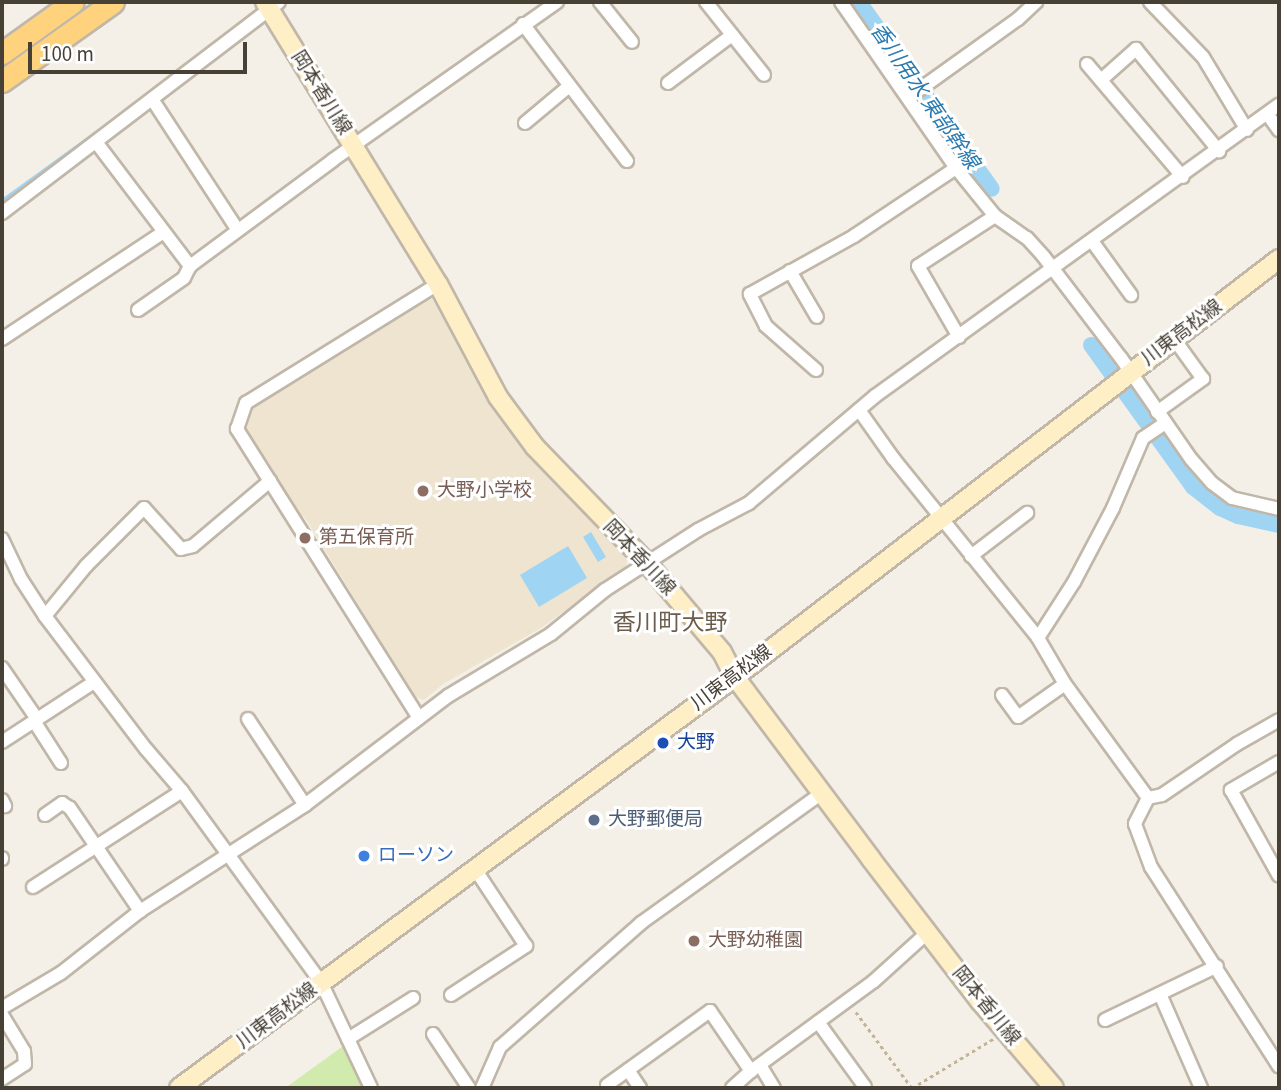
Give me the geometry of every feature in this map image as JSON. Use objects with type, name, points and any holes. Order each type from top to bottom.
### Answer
[{"type":"highway","points":[[2,53],[73,2]]},
{"type":"highway","points":[[2,80],[113,2]]},
{"type":"main road","name":"岡本香川線","points":[[271,4],[354,147],[439,284],[498,397],[534,447],[647,563],[722,652],[735,677],[822,793],[928,932],[1054,1088]]},
{"type":"main road","name":"川東高松線","points":[[179,1088],[735,677],[1279,259]]},
{"type":"street","points":[[138,310],[184,278],[190,266],[237,229],[557,2]]},
{"type":"street","points":[[600,2],[632,42]]},
{"type":"street","points":[[706,2],[764,75]]},
{"type":"street","points":[[841,2],[956,168],[995,216],[1027,238],[1055,270],[1165,423],[1212,483],[1232,498],[1279,509]]},
{"type":"street","points":[[909,97],[1018,19],[1036,2]]},
{"type":"street","points":[[1150,2],[1203,57],[1247,130]]},
{"type":"street","points":[[2,213],[271,4]]},
{"type":"street","points":[[523,24],[626,161]]},
{"type":"street","points":[[668,83],[732,35]]},
{"type":"street","points":[[1101,80],[1136,49],[1219,151]]},
{"type":"street","points":[[1087,64],[1183,177]]},
{"type":"street","points":[[524,123],[568,87]]},
{"type":"street","points":[[152,99],[237,229]]},
{"type":"street","points":[[2,1079],[25,1064],[24,1051],[3,1006],[61,973],[139,911],[305,805],[467,684],[551,634],[605,590],[698,530],[749,503],[859,410],[1279,105]]},
{"type":"street","points":[[1268,115],[1279,130]]},
{"type":"street","points":[[96,142],[162,233],[190,266]]},
{"type":"street","points":[[816,370],[766,326],[750,294],[854,236],[956,168]]},
{"type":"street","points":[[959,337],[918,265],[995,216]]},
{"type":"street","points":[[2,339],[162,233]]},
{"type":"street","points":[[1092,241],[1131,295]]},
{"type":"street","points":[[790,271],[817,317]]},
{"type":"street","points":[[419,718],[237,429],[246,403],[439,284]]},
{"type":"street","points":[[1157,412],[1203,379],[1174,339]]},
{"type":"street","points":[[859,410],[893,458],[1038,638],[1065,684],[1148,798]]},
{"type":"street","points":[[1038,638],[1087,558],[1143,438],[1165,423]]},
{"type":"street","points":[[45,616],[86,566],[145,508],[181,549],[193,546],[270,481]]},
{"type":"street","points":[[971,556],[1027,513]]},
{"type":"street","points":[[2,539],[21,579],[45,616],[181,791],[321,982],[371,1088]]},
{"type":"street","points":[[2,668],[61,763]]},
{"type":"street","points":[[2,742],[94,682]]},
{"type":"street","points":[[1002,695],[1018,717],[1065,684]]},
{"type":"street","points":[[248,719],[305,805]]},
{"type":"street","points":[[1148,798],[1161,795],[1237,744],[1279,720]]},
{"type":"street","points":[[1279,762],[1231,790],[1279,876]]},
{"type":"street","points":[[33,887],[97,848],[181,791]]},
{"type":"street","points":[[482,1088],[500,1046],[641,923],[822,793]]},
{"type":"street","points":[[1148,798],[1135,824],[1151,867],[1279,1066]]},
{"type":"street","points":[[45,815],[62,803],[70,808],[139,911]]},
{"type":"street","points":[[451,995],[526,946],[475,869]]},
{"type":"street","points":[[732,1088],[755,1068],[874,981],[928,932]]},
{"type":"street","points":[[1105,1020],[1217,966]]},
{"type":"street","points":[[1160,994],[1201,1088]]},
{"type":"street","points":[[348,1039],[413,998]]},
{"type":"street","points":[[607,1085],[710,1011],[774,1088]]},
{"type":"street","points":[[818,1022],[865,1087]]},
{"type":"street","points":[[433,1034],[469,1088]]},
{"type":"street","points":[[628,1070],[640,1088]]},
{"type":"path","points":[[847,1001],[912,1088],[1006,1031]]},
{"type":"shaded area","name":"大野小学校","points":[[427,298],[433,300],[512,431],[541,467],[628,557],[626,567],[541,628],[443,684],[424,700],[415,697],[304,516],[298,518],[243,429],[251,405],[323,365]]},
{"type":"green space","points":[[346,1044],[367,1088],[285,1088]]},
{"type":"water","points":[[591,532],[606,557],[598,562],[583,537]]},
{"type":"water","points":[[568,546],[587,578],[539,607],[520,575]]},
{"type":"waterway","name":"香川用水 東部幹線","points":[[859,2],[992,189]]},
{"type":"waterway","points":[[2,201],[125,112]]},
{"type":"waterway","name":"香川用水 東部幹線","points":[[1091,345],[1193,487],[1220,508],[1238,516],[1279,525]]},
{"type":"place","name":"大野小学校","points":[[423,491]]},
{"type":"place","name":"第五保育所","points":[[305,538]]},
{"type":"place","name":"大野","points":[[663,743]]},
{"type":"place","name":"大野郵便局","points":[[594,820]]},
{"type":"place","name":"ローソン","points":[[364,856]]},
{"type":"place","name":"大野幼稚園","points":[[694,941]]},
{"type":"district","name":"香川町大野","points":[[670,623]]}]
